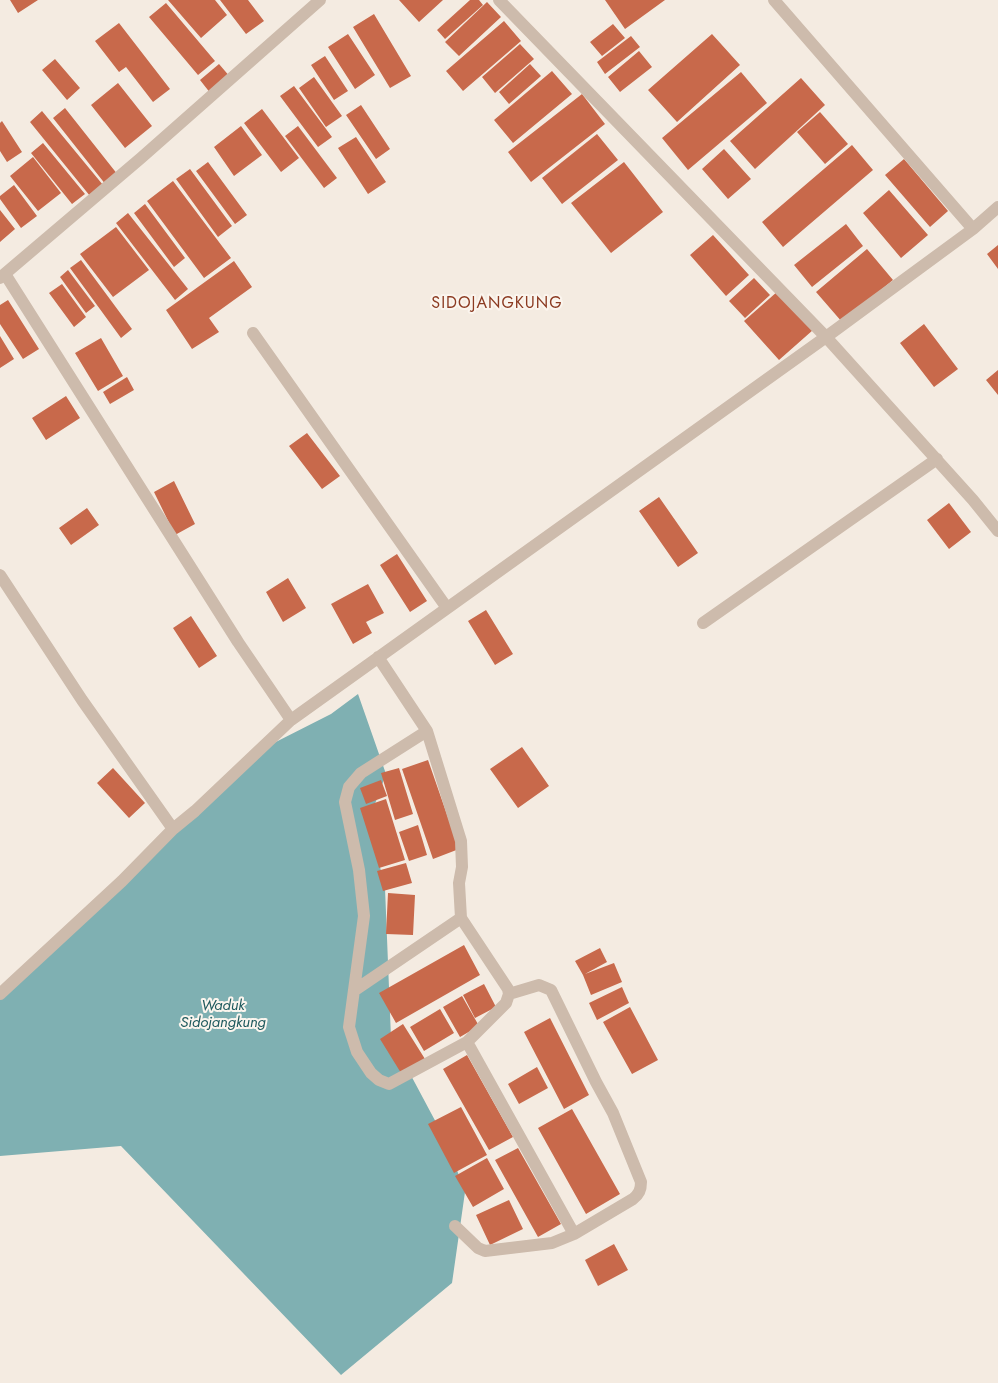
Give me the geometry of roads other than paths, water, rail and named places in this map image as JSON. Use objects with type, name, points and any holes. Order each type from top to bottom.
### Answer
[{"type":"street","points":[[291,720],[238,642],[2,276],[141,158],[320,0]]},
{"type":"street","points":[[499,0],[826,337],[937,459],[998,531]]},
{"type":"street","points":[[774,0],[973,229]]},
{"type":"street","points":[[0,994],[122,881],[173,829],[195,811],[291,720],[826,337],[973,229],[998,208]]},
{"type":"street","points":[[253,333],[447,608]]},
{"type":"street","points":[[703,623],[937,459]]},
{"type":"street","points":[[0,575],[82,700],[173,829]]},
{"type":"street","points":[[378,657],[426,732],[461,841],[462,867],[459,883],[461,918],[508,989],[509,994],[506,1003],[467,1042],[390,1084],[379,1080],[371,1073],[357,1052],[349,1027],[364,916],[359,870],[345,802],[349,787],[361,773],[426,732]]},
{"type":"street","points":[[355,990],[461,918]]},
{"type":"street","points":[[455,1226],[478,1248],[485,1251],[552,1242],[574,1234],[633,1199],[639,1194],[641,1189],[641,1182],[614,1113],[596,1082],[551,990],[539,985],[509,994]]},
{"type":"street","points":[[467,1042],[574,1234]]},
{"type":"water","name":"Waduk Sidojangkung","points":[[358,694],[386,774],[369,820],[385,888],[391,1038],[447,1143],[465,1192],[452,1283],[341,1375],[121,1146],[0,1156],[0,997],[258,751],[331,714]]},
{"type":"district","name":"SIDOJANGKUNG","points":[[497,304]]}]
